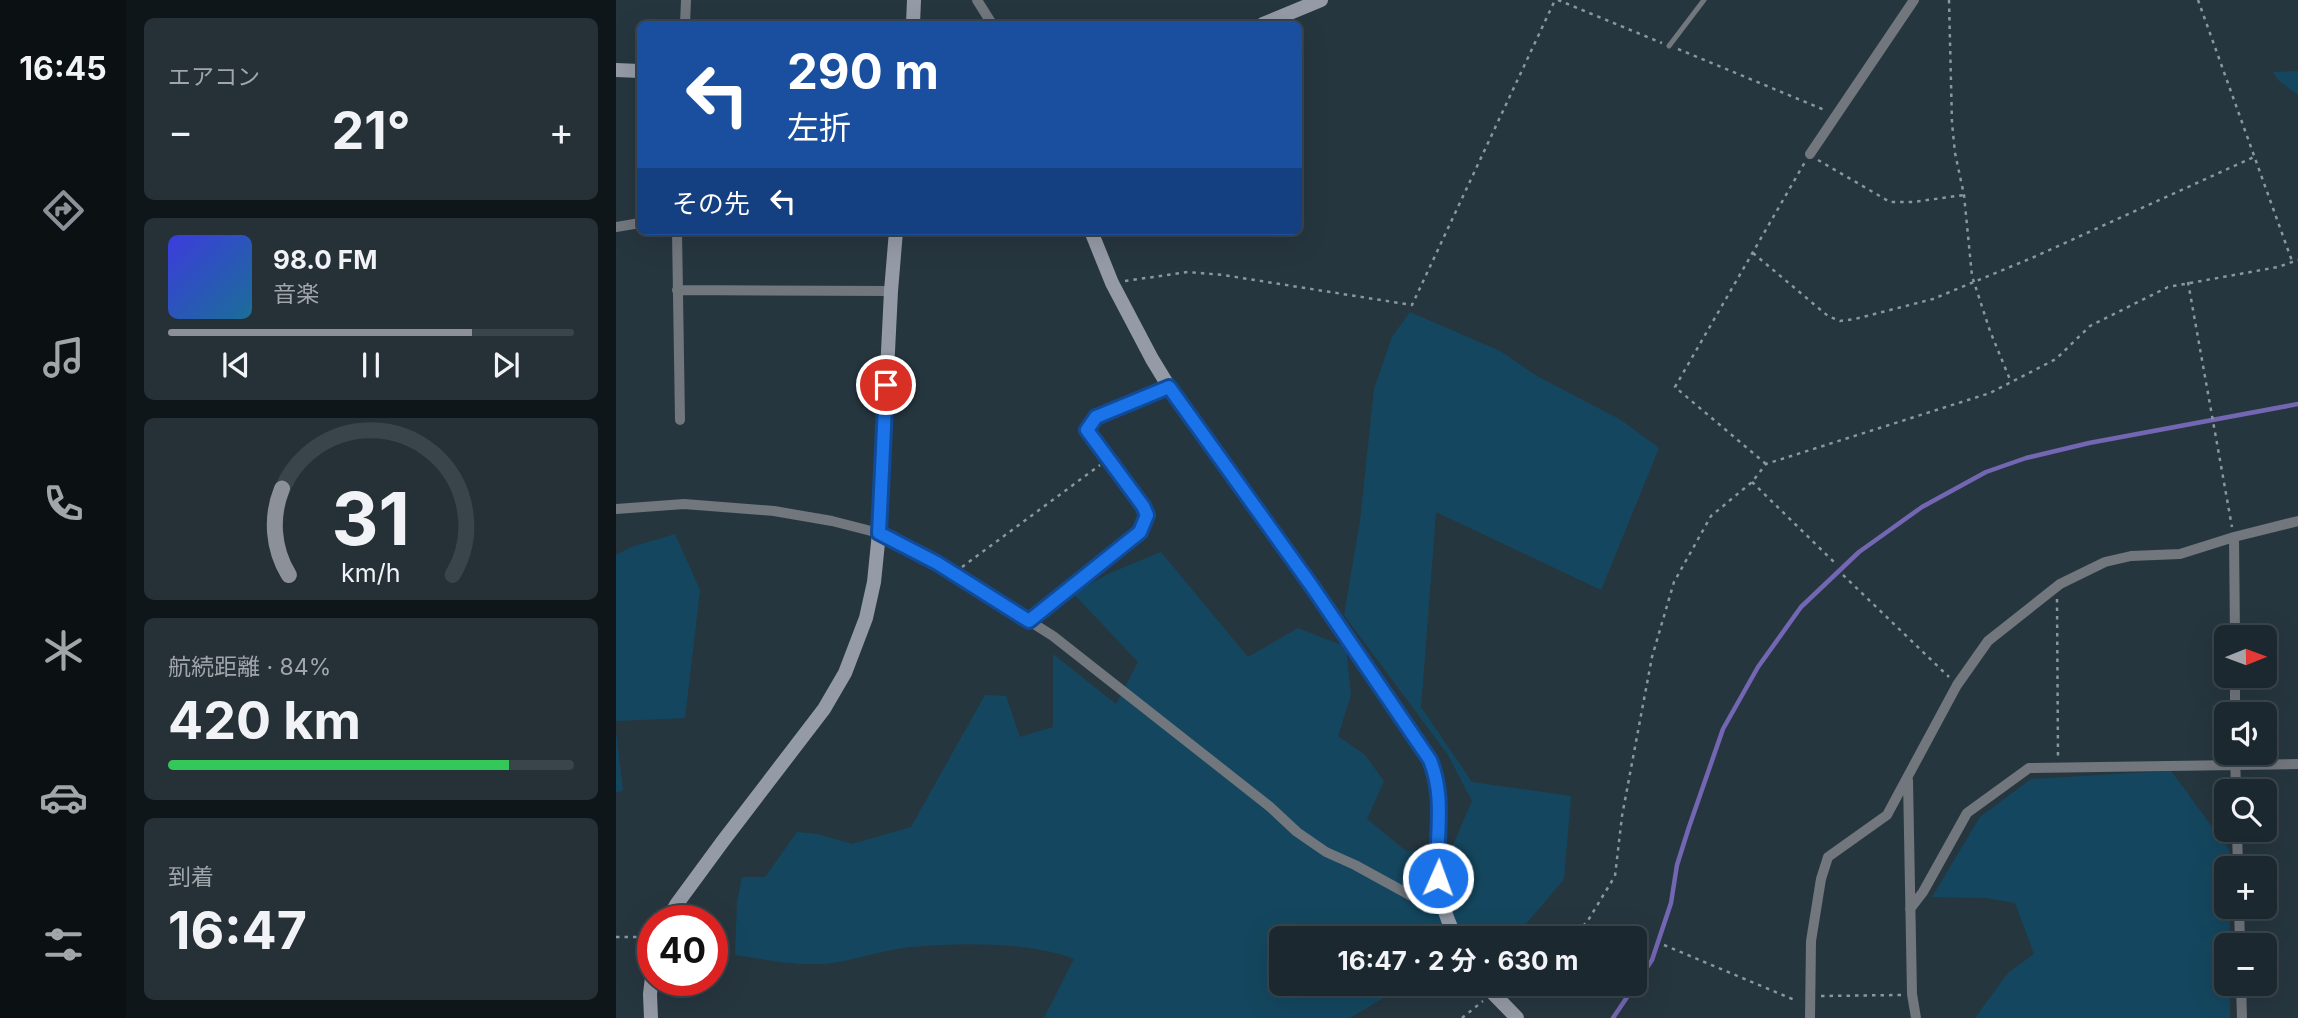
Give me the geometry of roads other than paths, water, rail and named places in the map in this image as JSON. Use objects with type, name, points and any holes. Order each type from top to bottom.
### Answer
[{"type":"street","points":[[685,21],[686,0]]},
{"type":"street","points":[[913,21],[914,0]]},
{"type":"street","points":[[977,0],[990,21]]},
{"type":"street","points":[[1270,21],[1321,0]]},
{"type":"street","points":[[1810,153],[1914,0]]},
{"type":"street","points":[[616,70],[637,71]]},
{"type":"street","points":[[616,226],[637,223]]},
{"type":"street","points":[[677,235],[680,420]]},
{"type":"street","points":[[678,905],[824,709],[845,673],[866,618],[872,594],[879,533],[896,235]]},
{"type":"street","points":[[1093,235],[1112,283],[1169,387],[1311,585],[1430,760],[1436,776],[1440,806],[1437,862],[1439,894],[1451,926]]},
{"type":"street","points":[[677,290],[891,291]]},
{"type":"street","points":[[1029,621],[1140,532],[1147,515],[1087,430],[1096,417],[1169,387]]},
{"type":"street","points":[[616,509],[684,504],[774,512],[832,521],[879,533],[954,573],[1053,636],[1269,806],[1297,832],[1326,852],[1428,905],[1443,909]]},
{"type":"street","points":[[1810,1018],[1811,942],[1821,879],[1828,857],[1887,815],[1957,685],[1988,641],[2057,586],[2105,562],[2131,556],[2180,554],[2298,521]]},
{"type":"street","points":[[2234,537],[2235,625]]},
{"type":"street","points":[[1910,909],[1923,892],[1967,813],[2029,768],[2214,760]]},
{"type":"street","points":[[2277,762],[2298,764]]},
{"type":"street","points":[[1908,777],[1912,994],[1916,1018]]},
{"type":"street","points":[[651,1018],[652,996]]},
{"type":"street","points":[[1496,996],[1517,1018]]},
{"type":"street","points":[[2241,996],[2242,1018]]},
{"type":"lane","points":[[1668,46],[1704,0]]},
{"type":"waterway","points":[[1613,1018],[1652,960],[1671,903],[1677,865],[1723,729],[1758,667],[1801,607],[1859,552],[1922,507],[1986,472],[2026,458],[2089,443],[2298,404]]}]
